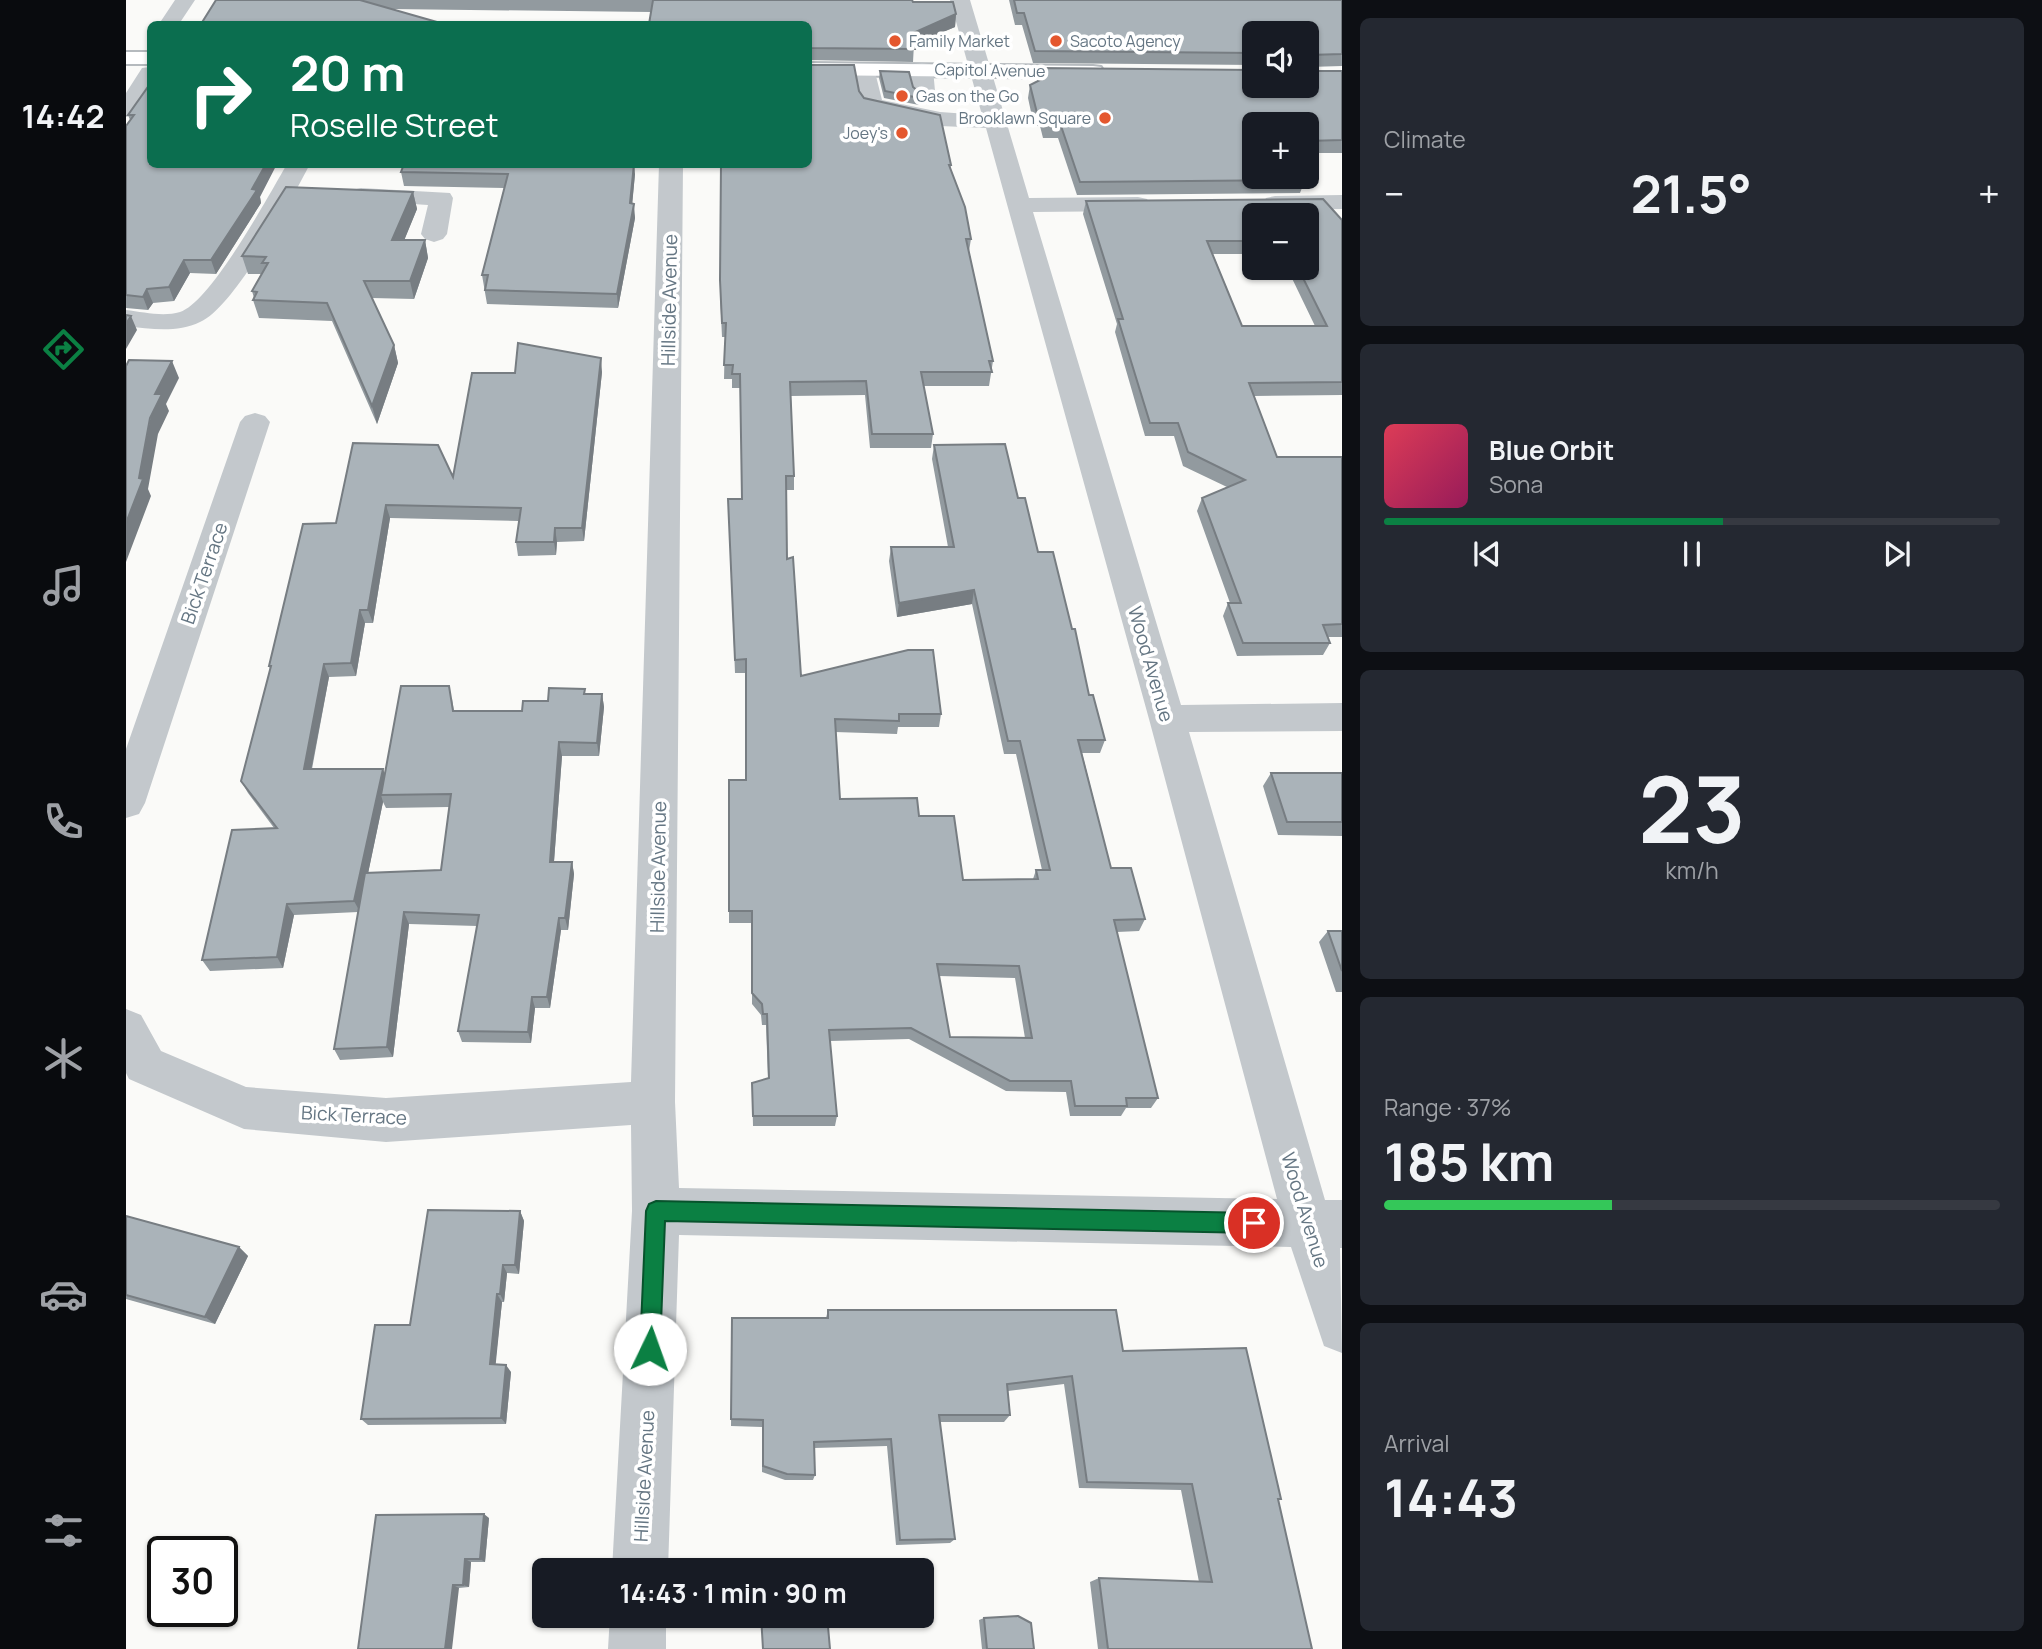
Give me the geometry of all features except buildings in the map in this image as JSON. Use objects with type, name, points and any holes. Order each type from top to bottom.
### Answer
[{"type":"main road","name":"Capitol Avenue","points":[[812,70],[922,92],[975,96],[1117,72]]},
{"type":"street","points":[[171,21],[184,0]]},
{"type":"street","name":"Wood Avenue","points":[[960,0],[975,96],[1021,205],[1167,719],[1325,1224],[1342,1328]]},
{"type":"street","points":[[126,110],[145,60]]},
{"type":"street","points":[[873,83],[872,104],[922,92],[975,96]]},
{"type":"street","points":[[922,92],[940,119],[975,96]]},
{"type":"street","points":[[126,318],[169,322],[194,315],[215,296],[294,194],[298,168]]},
{"type":"street","name":"Hillside Avenue","points":[[641,1558],[656,1211],[653,1102],[671,168]]},
{"type":"street","points":[[353,188],[441,198],[434,234]]},
{"type":"street","points":[[1258,203],[1342,202]]},
{"type":"street","points":[[1021,205],[1161,204]]},
{"type":"street","name":"Bick Terrace","points":[[126,803],[255,422]]},
{"type":"street","points":[[1167,719],[1342,718]]},
{"type":"street","name":"Bick Terrace","points":[[126,1029],[145,1065],[244,1108],[386,1120],[653,1102]]},
{"type":"street","points":[[656,1211],[1325,1224]]},
{"type":"street","points":[[637,1649],[638,1628]]},
{"type":"place","name":"Family Market","points":[[895,41]]},
{"type":"place","name":"Sacoto Agency","points":[[1056,41]]},
{"type":"place","name":"Gas on the Go","points":[[902,96]]},
{"type":"place","name":"Brooklawn Square","points":[[1105,118]]},
{"type":"place","name":"Joey's","points":[[902,133]]},
{"type":"route","points":[[650,1349],[656,1211],[1254,1223]]}]
